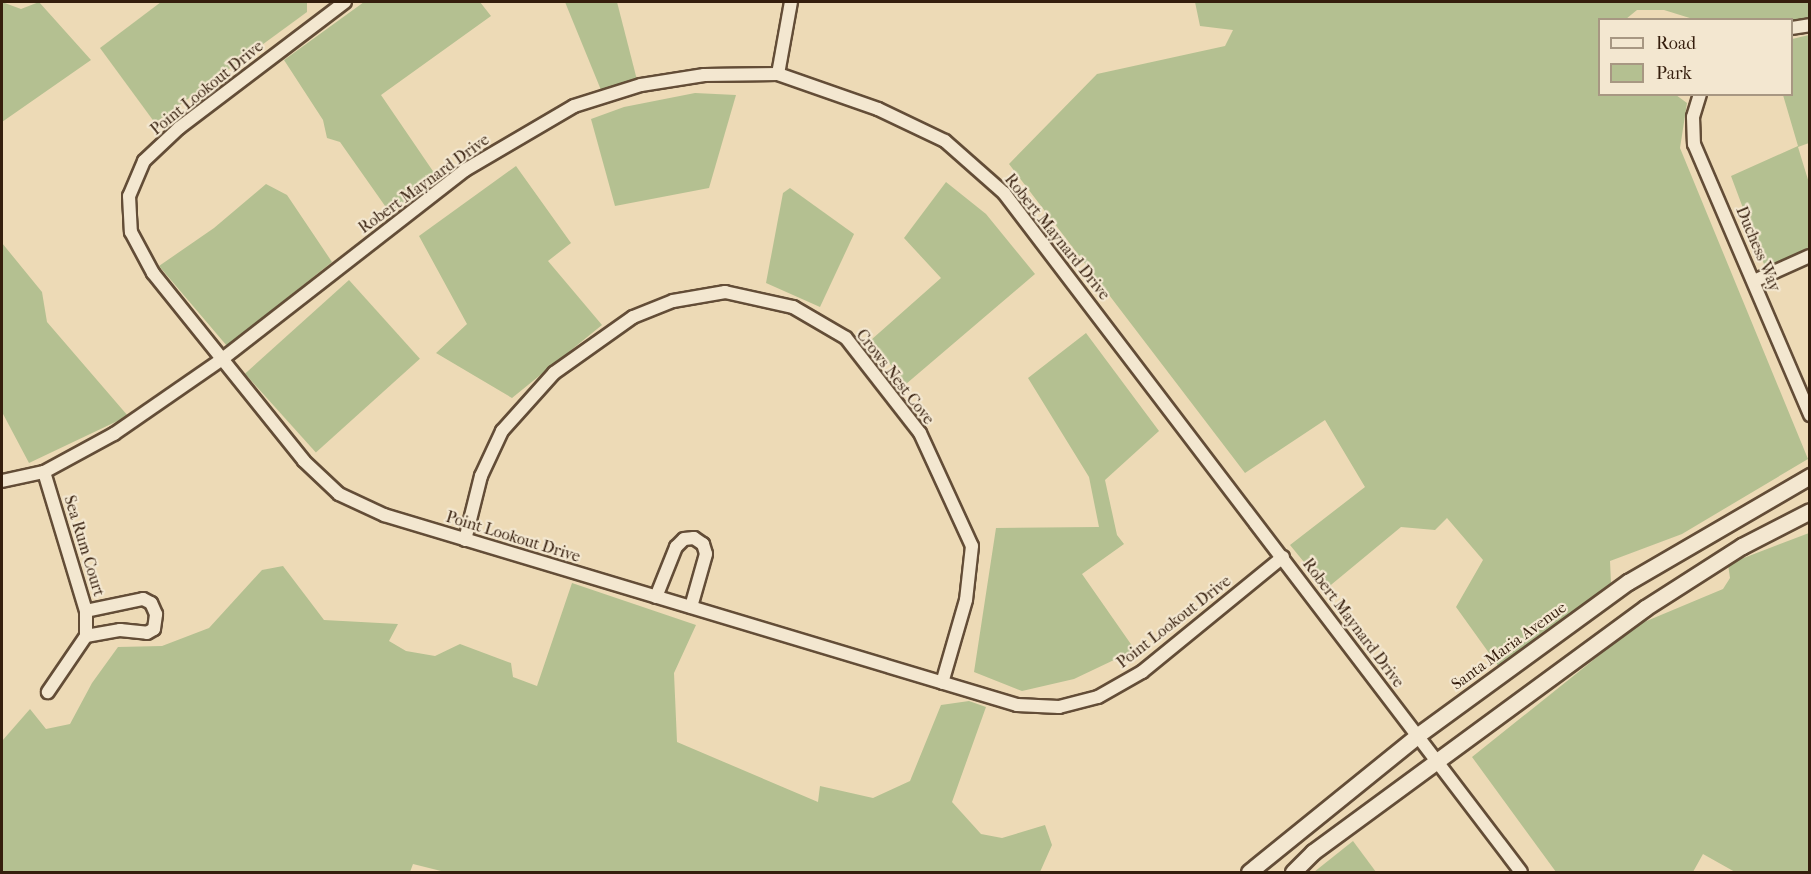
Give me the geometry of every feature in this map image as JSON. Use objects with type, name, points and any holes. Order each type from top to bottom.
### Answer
[{"type":"street","name":"Point Lookout Drive","points":[[345,2],[179,128],[144,161],[129,196],[131,232],[153,273],[304,461],[339,494],[384,515],[1017,705],[1059,707],[1098,697],[1142,672],[1282,557]]},
{"type":"street","points":[[778,74],[791,2]]},
{"type":"street","points":[[1793,28],[1809,25]]},
{"type":"street","name":"Robert Maynard Drive","points":[[2,481],[44,471],[114,434],[221,360],[465,170],[574,106],[641,85],[704,75],[778,74],[878,109],[945,141],[1004,193],[1521,873]]},
{"type":"street","name":"Duchess Way","points":[[1699,96],[1693,117],[1694,144],[1809,415]]},
{"type":"street","points":[[1754,281],[1809,256]]},
{"type":"street","name":"Crows Nest Cove","points":[[465,540],[481,476],[502,431],[554,373],[633,317],[673,301],[724,292],[793,307],[846,338],[913,424],[972,546],[966,600],[942,683]]},
{"type":"street","name":"Sea Rum Court","points":[[44,471],[86,611],[86,636]]},
{"type":"street","name":"Santa Maria Avenue","points":[[1250,873],[1418,735],[1628,582],[1809,476]]},
{"type":"street","points":[[1293,873],[1313,852],[1645,608],[1742,546],[1809,511]]},
{"type":"street","points":[[656,597],[676,547],[684,539],[694,538],[703,544],[706,554],[691,608]]},
{"type":"street","points":[[48,692],[86,636],[120,630],[147,633],[154,629],[156,614],[152,603],[143,600],[86,611]]},
{"type":"green space","points":[[2,2],[21,9],[39,2],[91,60],[2,122]]},
{"type":"green space","points":[[161,2],[307,2],[307,12],[155,123],[100,48]]},
{"type":"green space","points":[[364,2],[480,2],[491,16],[381,95],[439,180],[390,213],[340,142],[327,138],[323,120],[284,60]]},
{"type":"green space","points":[[565,2],[617,2],[637,80],[601,90]]},
{"type":"green space","points":[[1195,2],[1809,2],[1809,19],[1793,23],[1793,18],[1690,18],[1664,10],[1637,10],[1627,18],[1598,18],[1598,96],[1677,96],[1687,103],[1680,148],[1808,459],[1682,534],[1610,561],[1611,583],[1499,667],[1456,607],[1483,560],[1447,518],[1435,530],[1401,527],[1326,589],[1290,545],[1365,487],[1325,420],[1245,473],[1009,164],[1097,74],[1225,46],[1233,30],[1200,26]]},
{"type":"green space","points":[[1809,35],[1809,143],[1798,147],[1809,183],[1809,249],[1765,267],[1731,176],[1798,146],[1783,96],[1793,96],[1793,39]]},
{"type":"green space","points":[[695,93],[736,95],[709,188],[615,206],[591,119],[624,107]]},
{"type":"green space","points":[[516,166],[571,243],[548,261],[602,325],[512,398],[436,353],[467,324],[419,236]]},
{"type":"green space","points":[[946,182],[986,214],[1035,274],[906,384],[871,340],[941,278],[904,238]]},
{"type":"green space","points":[[266,184],[287,195],[332,262],[227,346],[159,266],[214,228]]},
{"type":"green space","points":[[790,188],[854,234],[820,307],[766,283],[783,193]]},
{"type":"green space","points":[[2,243],[42,292],[47,322],[128,416],[29,463],[2,412]]},
{"type":"green space","points":[[349,280],[420,359],[316,452],[245,374]]},
{"type":"green space","points":[[1086,333],[1159,431],[1105,480],[1117,535],[1124,544],[1082,574],[1135,650],[1074,679],[1022,691],[974,672],[996,528],[1099,527],[1089,477],[1028,378]]},
{"type":"green space","points":[[1809,533],[1809,872],[1735,872],[1703,854],[1693,872],[1556,872],[1472,757],[1637,625],[1723,589],[1730,578],[1728,564]]},
{"type":"green space","points":[[283,566],[324,620],[398,624],[389,641],[406,651],[435,656],[460,644],[511,663],[513,677],[537,686],[572,583],[696,625],[674,673],[677,742],[818,802],[820,786],[873,798],[910,781],[941,705],[969,701],[986,707],[952,802],[981,834],[1002,838],[1045,825],[1052,845],[1040,872],[445,872],[413,864],[410,872],[2,872],[2,741],[30,709],[46,729],[70,724],[92,683],[118,647],[162,646],[209,628],[262,570]]},
{"type":"green space","points":[[1353,841],[1376,872],[1314,872]]}]
